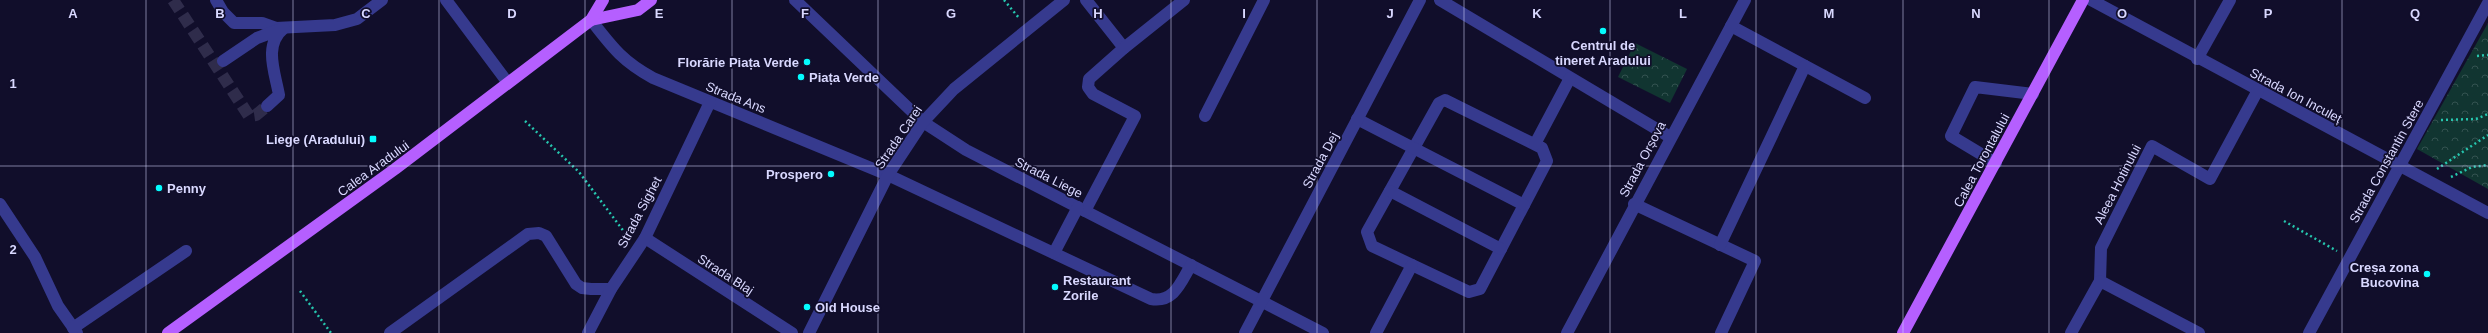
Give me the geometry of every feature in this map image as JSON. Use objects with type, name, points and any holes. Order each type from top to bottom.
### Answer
[{"type":"main road","name":"Calea Aradului","points":[[168,333],[395,169],[591,20],[603,0]]},
{"type":"main road","name":"Calea Aradului","points":[[591,20],[638,10],[651,0]]},
{"type":"main road","name":"Calea Torontalului","points":[[1903,333],[2083,0]]},
{"type":"street","points":[[216,0],[223,12],[234,23],[262,23],[276,28],[347,23],[362,16],[382,0]]},
{"type":"street","points":[[446,0],[508,83]]},
{"type":"street","name":"Strada Liege","points":[[795,0],[923,122],[966,150],[1323,333]]},
{"type":"street","name":"Strada Carei","points":[[809,333],[888,175],[923,122],[954,89],[1064,0]]},
{"type":"street","points":[[1086,0],[1124,48]]},
{"type":"street","points":[[1054,253],[1135,116],[1093,94],[1088,87],[1089,79],[1124,48],[1184,0]]},
{"type":"street","points":[[1205,116],[1264,0]]},
{"type":"street","name":"Strada Dej","points":[[1245,333],[1420,0]]},
{"type":"street","points":[[1440,0],[1670,137]]},
{"type":"street","name":"Strada Orșova","points":[[1567,333],[1634,204],[1745,0]]},
{"type":"street","name":"Strada Ion Inculeț","points":[[2091,0],[2198,59],[2399,166],[2444,188],[2488,213]]},
{"type":"street","points":[[2198,59],[2230,0]]},
{"type":"street","name":"Strada Constantin Stere","points":[[2309,333],[2488,3]]},
{"type":"street","name":"Strada Ans","points":[[591,20],[620,57],[633,67],[710,102],[888,175],[1151,299],[1161,301],[1177,289],[1191,265]]},
{"type":"street","points":[[1731,26],[1865,98]]},
{"type":"street","points":[[223,61],[257,38],[284,28]]},
{"type":"street","points":[[267,106],[279,95],[273,68],[272,44],[278,33],[284,28]]},
{"type":"street","points":[[1720,245],[1805,66]]},
{"type":"street","points":[[1535,144],[1570,78]]},
{"type":"street","points":[[1996,163],[1952,136],[1976,88],[2033,94]]},
{"type":"street","name":"Aleea Hotinului","points":[[2071,333],[2100,281],[2101,248],[2152,146],[2210,179],[2258,90]]},
{"type":"street","points":[[1445,100],[1542,148],[1547,161],[1480,289],[1476,292],[1468,292],[1372,246],[1368,238],[1367,232],[1414,149],[1439,103],[1445,100]]},
{"type":"street","name":"Strada Sighet","points":[[588,333],[611,289],[645,238],[710,102]]},
{"type":"street","points":[[1357,119],[1524,205]]},
{"type":"street","points":[[1390,191],[1500,249]]},
{"type":"street","points":[[0,204],[35,257],[58,306],[75,331],[186,251]]},
{"type":"street","points":[[1634,204],[1755,261],[1721,333]]},
{"type":"street","points":[[390,333],[528,234],[539,233],[546,236],[576,284],[582,288],[611,289]]},
{"type":"street","name":"Strada Blaj","points":[[645,238],[792,333]]},
{"type":"street","points":[[1376,333],[1412,265]]},
{"type":"street","points":[[2100,281],[2199,333]]},
{"type":"path","points":[[1004,0],[1028,29]]},
{"type":"path","points":[[2424,121],[2476,118],[2488,114]]},
{"type":"path","points":[[525,122],[579,172],[637,250]]},
{"type":"path","points":[[2424,178],[2488,135]]},
{"type":"path","points":[[2444,188],[2453,175],[2472,167],[2488,165]]},
{"type":"path","points":[[2284,221],[2349,258]]},
{"type":"path","points":[[300,291],[331,333]]},
{"type":"green space","points":[[2488,23],[2488,189],[2417,149]]},
{"type":"green space","points":[[1635,43],[1687,69],[1670,103],[1618,77]]},
{"type":"tunnel","points":[[173,0],[249,116],[256,115],[267,106]]},
{"type":"place","name":"Centrul de tineret Aradului","points":[[1603,31]]},
{"type":"place","name":"Florărie Piața Verde","points":[[807,62]]},
{"type":"place","name":"Piața Verde","points":[[801,77]]},
{"type":"place","name":"Liege (Aradului)","points":[[373,139]]},
{"type":"place","name":"Prospero","points":[[831,174]]},
{"type":"place","name":"Penny","points":[[159,188]]},
{"type":"place","name":"Creșa zona Bucovina","points":[[2427,274]]},
{"type":"place","name":"Restaurant Zorile","points":[[1055,287]]},
{"type":"place","name":"Old House","points":[[807,307]]}]
